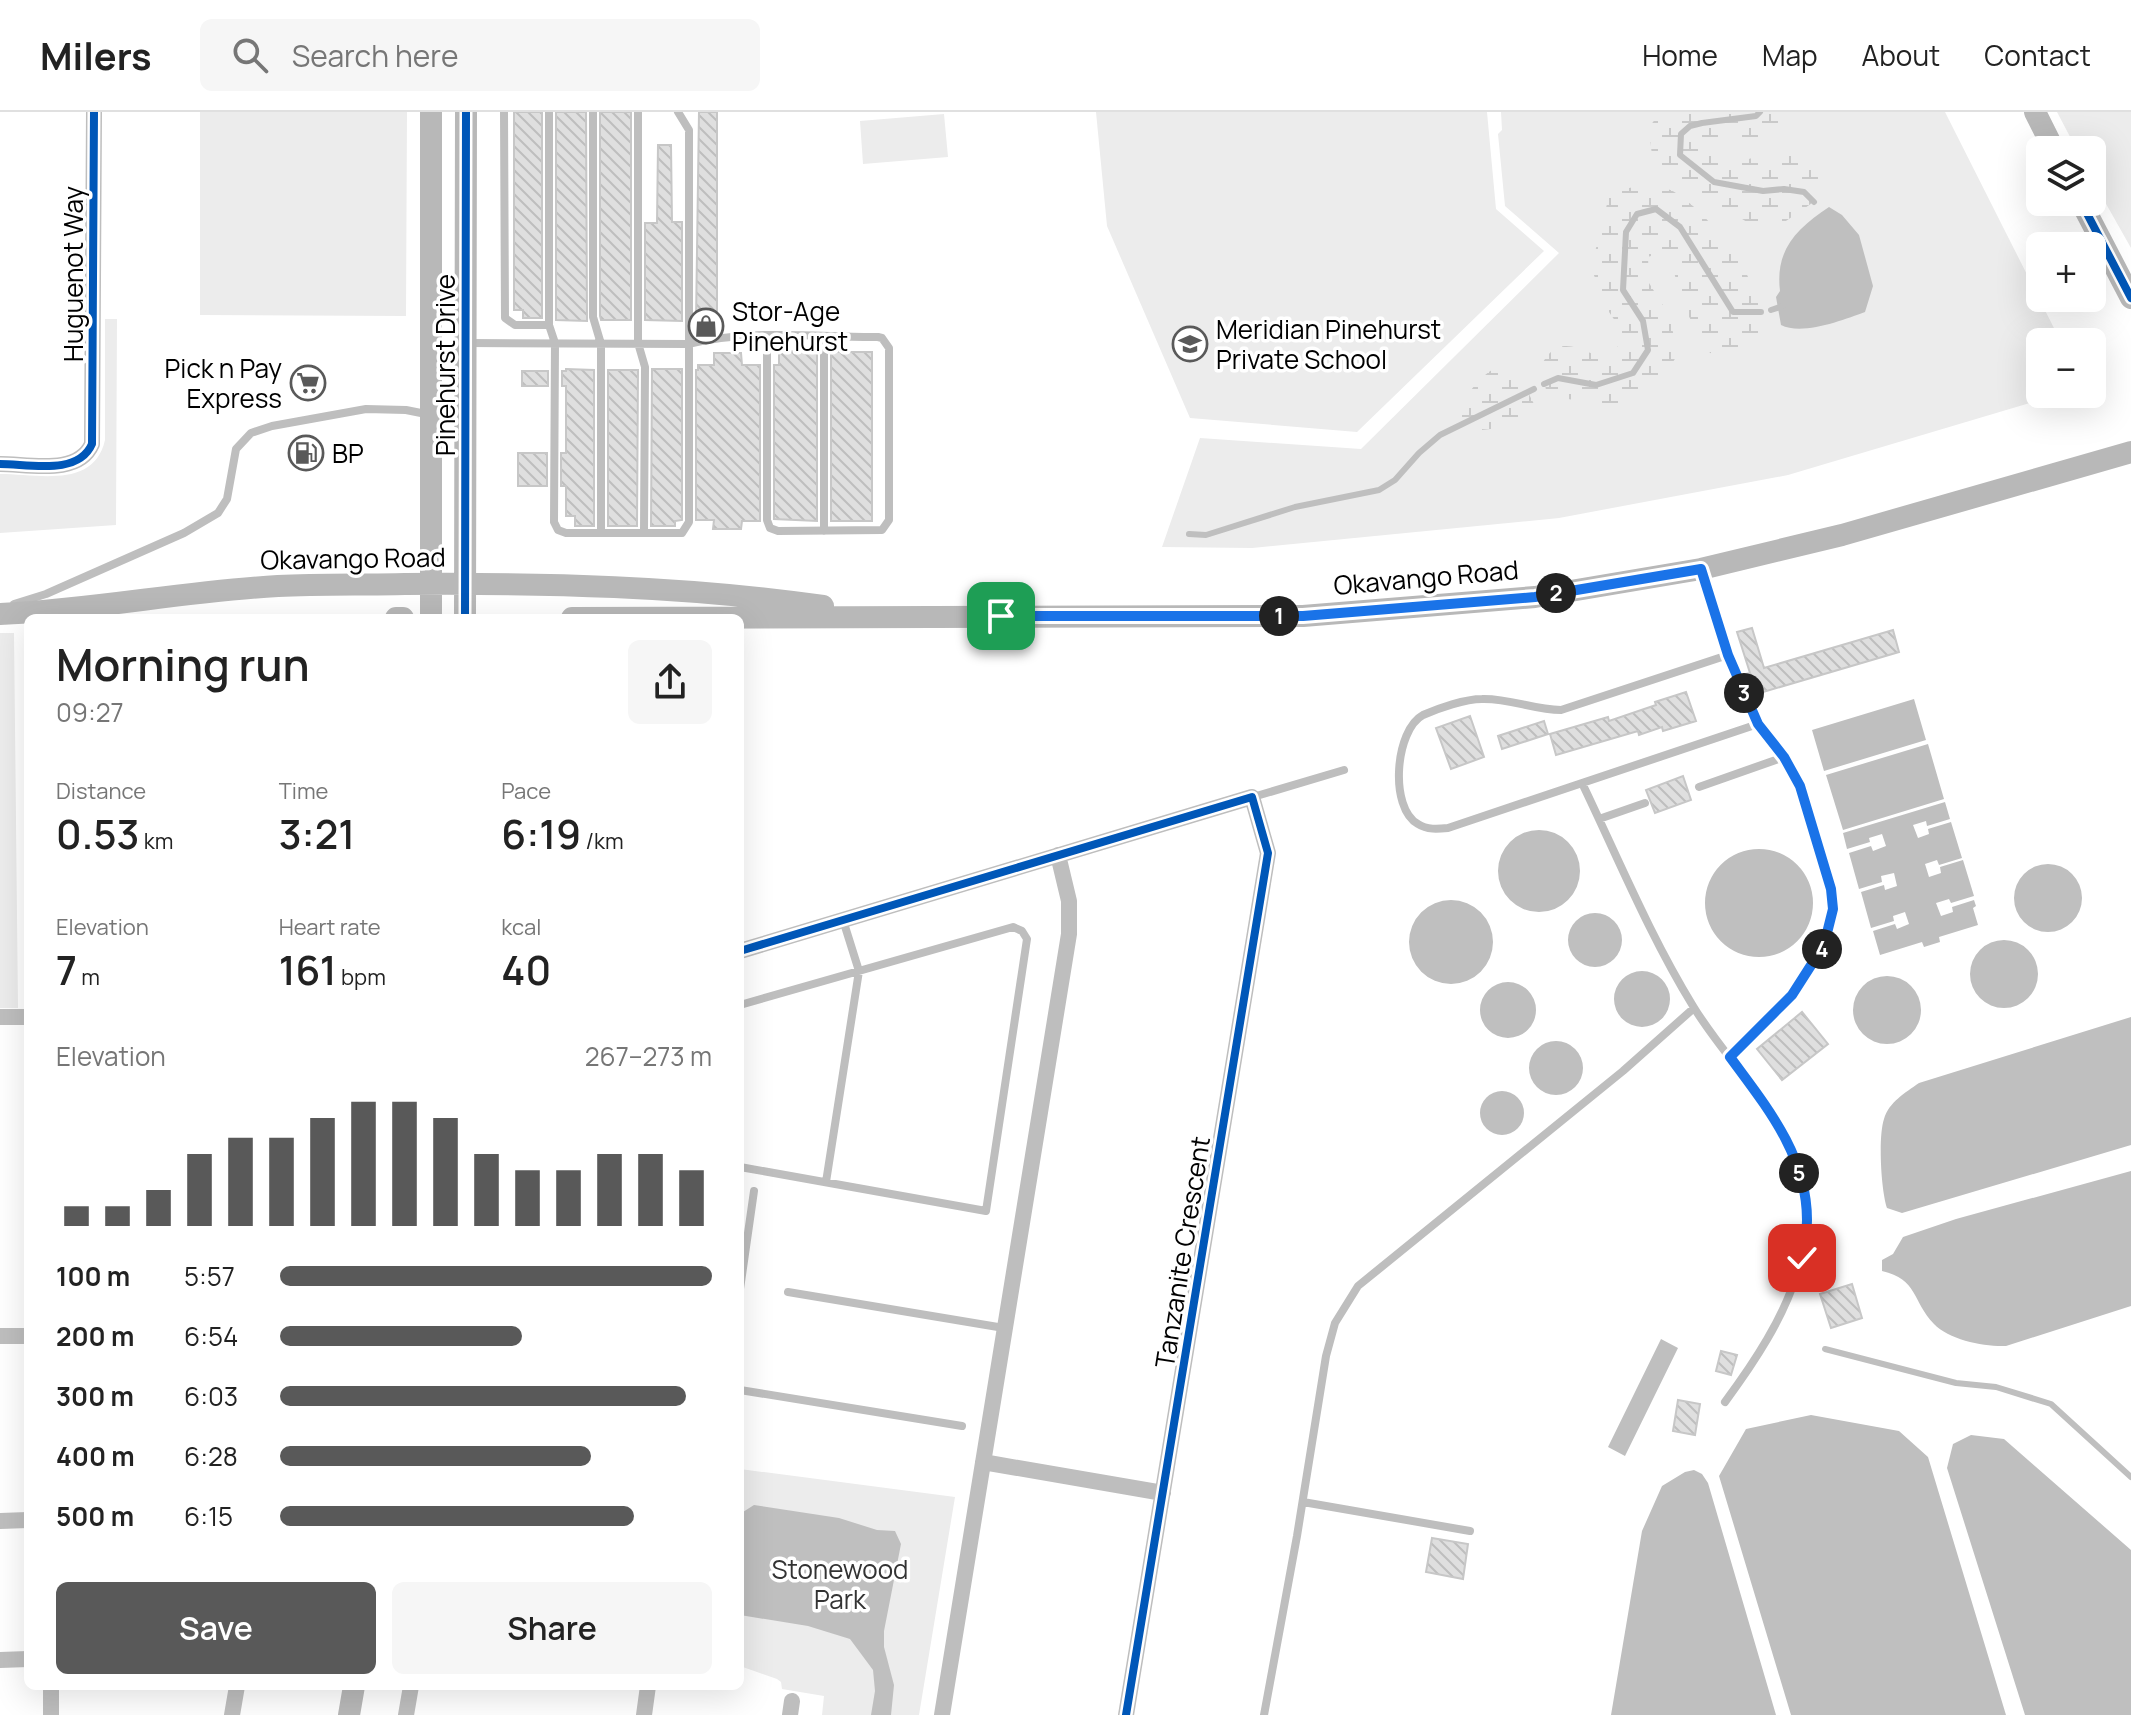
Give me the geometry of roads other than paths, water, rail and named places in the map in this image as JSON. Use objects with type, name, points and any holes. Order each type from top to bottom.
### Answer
[{"type":"main road","name":"Pinehurst Drive","points":[[431,112],[431,614]]},
{"type":"main road","name":"Pinehurst Drive","points":[[465,614],[466,112]]},
{"type":"main road","points":[[2035,112],[2047,136]]},
{"type":"main road","points":[[2088,216],[2131,298]]},
{"type":"main road","name":"Okavango Road","points":[[744,617],[1303,616],[1535,597],[1701,569],[1842,535],[2131,452]]},
{"type":"main road","name":"Okavango Road","points":[[0,614],[51,612],[279,586],[564,584],[770,599],[900,616]]},
{"type":"main road","points":[[0,626],[24,625]]},
{"type":"main road","points":[[349,1715],[353,1690]]},
{"type":"street","name":"Huguenot Way","points":[[0,464],[69,464],[77,462],[89,451],[93,436],[94,112]]},
{"type":"street","points":[[744,950],[1252,797]]},
{"type":"street","name":"Tanzanite Crescent","points":[[1126,1715],[1268,853],[1252,797]]},
{"type":"street","points":[[942,1715],[1069,934],[1069,901],[1058,855]]},
{"type":"street","points":[[0,1017],[24,1017]]},
{"type":"street","points":[[0,1336],[24,1336]]},
{"type":"street","points":[[983,1462],[1163,1493]]},
{"type":"street","points":[[0,1521],[24,1520]]},
{"type":"street","points":[[0,1660],[24,1659]]},
{"type":"street","points":[[51,1690],[51,1715]]},
{"type":"street","points":[[232,1715],[236,1690]]},
{"type":"street","points":[[406,1715],[410,1690]]},
{"type":"street","points":[[644,1715],[647,1690]]},
{"type":"lane","points":[[504,112],[505,318],[515,325],[549,325]]},
{"type":"lane","points":[[549,112],[549,325],[555,343],[555,526],[566,533],[678,533],[688,527],[689,130],[678,112]]},
{"type":"lane","points":[[593,112],[593,317],[601,344],[601,533]]},
{"type":"lane","points":[[638,112],[638,343],[645,367],[644,533]]},
{"type":"lane","points":[[464,343],[689,344],[716,337],[767,337],[878,337],[886,340],[889,348],[888,524],[878,531],[778,531],[768,524],[767,337]]},
{"type":"lane","points":[[824,337],[824,531]]},
{"type":"lane","points":[[0,606],[46,594],[184,533],[218,513],[227,499],[236,449],[251,433],[272,426],[366,409],[465,417]]},
{"type":"lane","points":[[1701,569],[1728,655],[1758,724],[1784,757],[1800,786],[1831,889],[1831,925],[1824,945],[1792,995],[1730,1057]]},
{"type":"lane","points":[[1728,655],[1561,710],[1483,699],[1421,716],[1405,738],[1398,784],[1401,800],[1408,815],[1417,824],[1432,829],[1448,828],[1758,724]]},
{"type":"lane","points":[[1699,787],[1784,757]]},
{"type":"lane","points":[[1252,797],[1344,770]]},
{"type":"lane","points":[[1582,783],[1649,925],[1694,1008],[1780,1127],[1793,1151],[1803,1190],[1807,1220],[1802,1258],[1789,1299],[1760,1356],[1725,1402]]},
{"type":"lane","points":[[1599,819],[1645,803]]},
{"type":"lane","points":[[826,1182],[859,971],[843,920]]},
{"type":"lane","points":[[744,1004],[1013,927],[1022,931],[1027,939],[986,1211],[744,1168]]},
{"type":"lane","points":[[1264,1715],[1326,1356],[1335,1323],[1358,1286],[1623,1071],[1694,1008]]},
{"type":"lane","points":[[744,1261],[754,1191]]},
{"type":"lane","points":[[788,1292],[1005,1328]]},
{"type":"lane","points":[[744,1391],[962,1426]]},
{"type":"lane","points":[[1303,1502],[1470,1531]]},
{"type":"waterway","points":[[1760,112],[1756,116],[1690,126],[1681,134],[1680,155],[1714,182],[1763,191],[1784,189],[1804,192],[1814,202]]},
{"type":"waterway","points":[[1544,384],[1558,378],[1596,385],[1633,373],[1648,350],[1643,321],[1623,290],[1626,232],[1637,214],[1656,209],[1680,227],[1733,312],[1761,312]]},
{"type":"waterway","points":[[1771,310],[1783,306]]},
{"type":"waterway","points":[[1189,534],[1206,535],[1295,507],[1379,490],[1395,480],[1440,435],[1534,389]]},
{"type":"waterway","points":[[1825,1349],[1956,1383],[1996,1387],[2051,1404],[2131,1477]]},
{"type":"place","name":"Stor-Age Pinehurst","points":[[706,326]]},
{"type":"place","name":"Meridian Pinehurst Private School","points":[[1190,344]]},
{"type":"place","name":"Pick n Pay Express","points":[[308,383]]},
{"type":"place","name":"BP","points":[[306,453]]},
{"type":"park label","name":"Stonewood Park","points":[[840,1584]]}]
